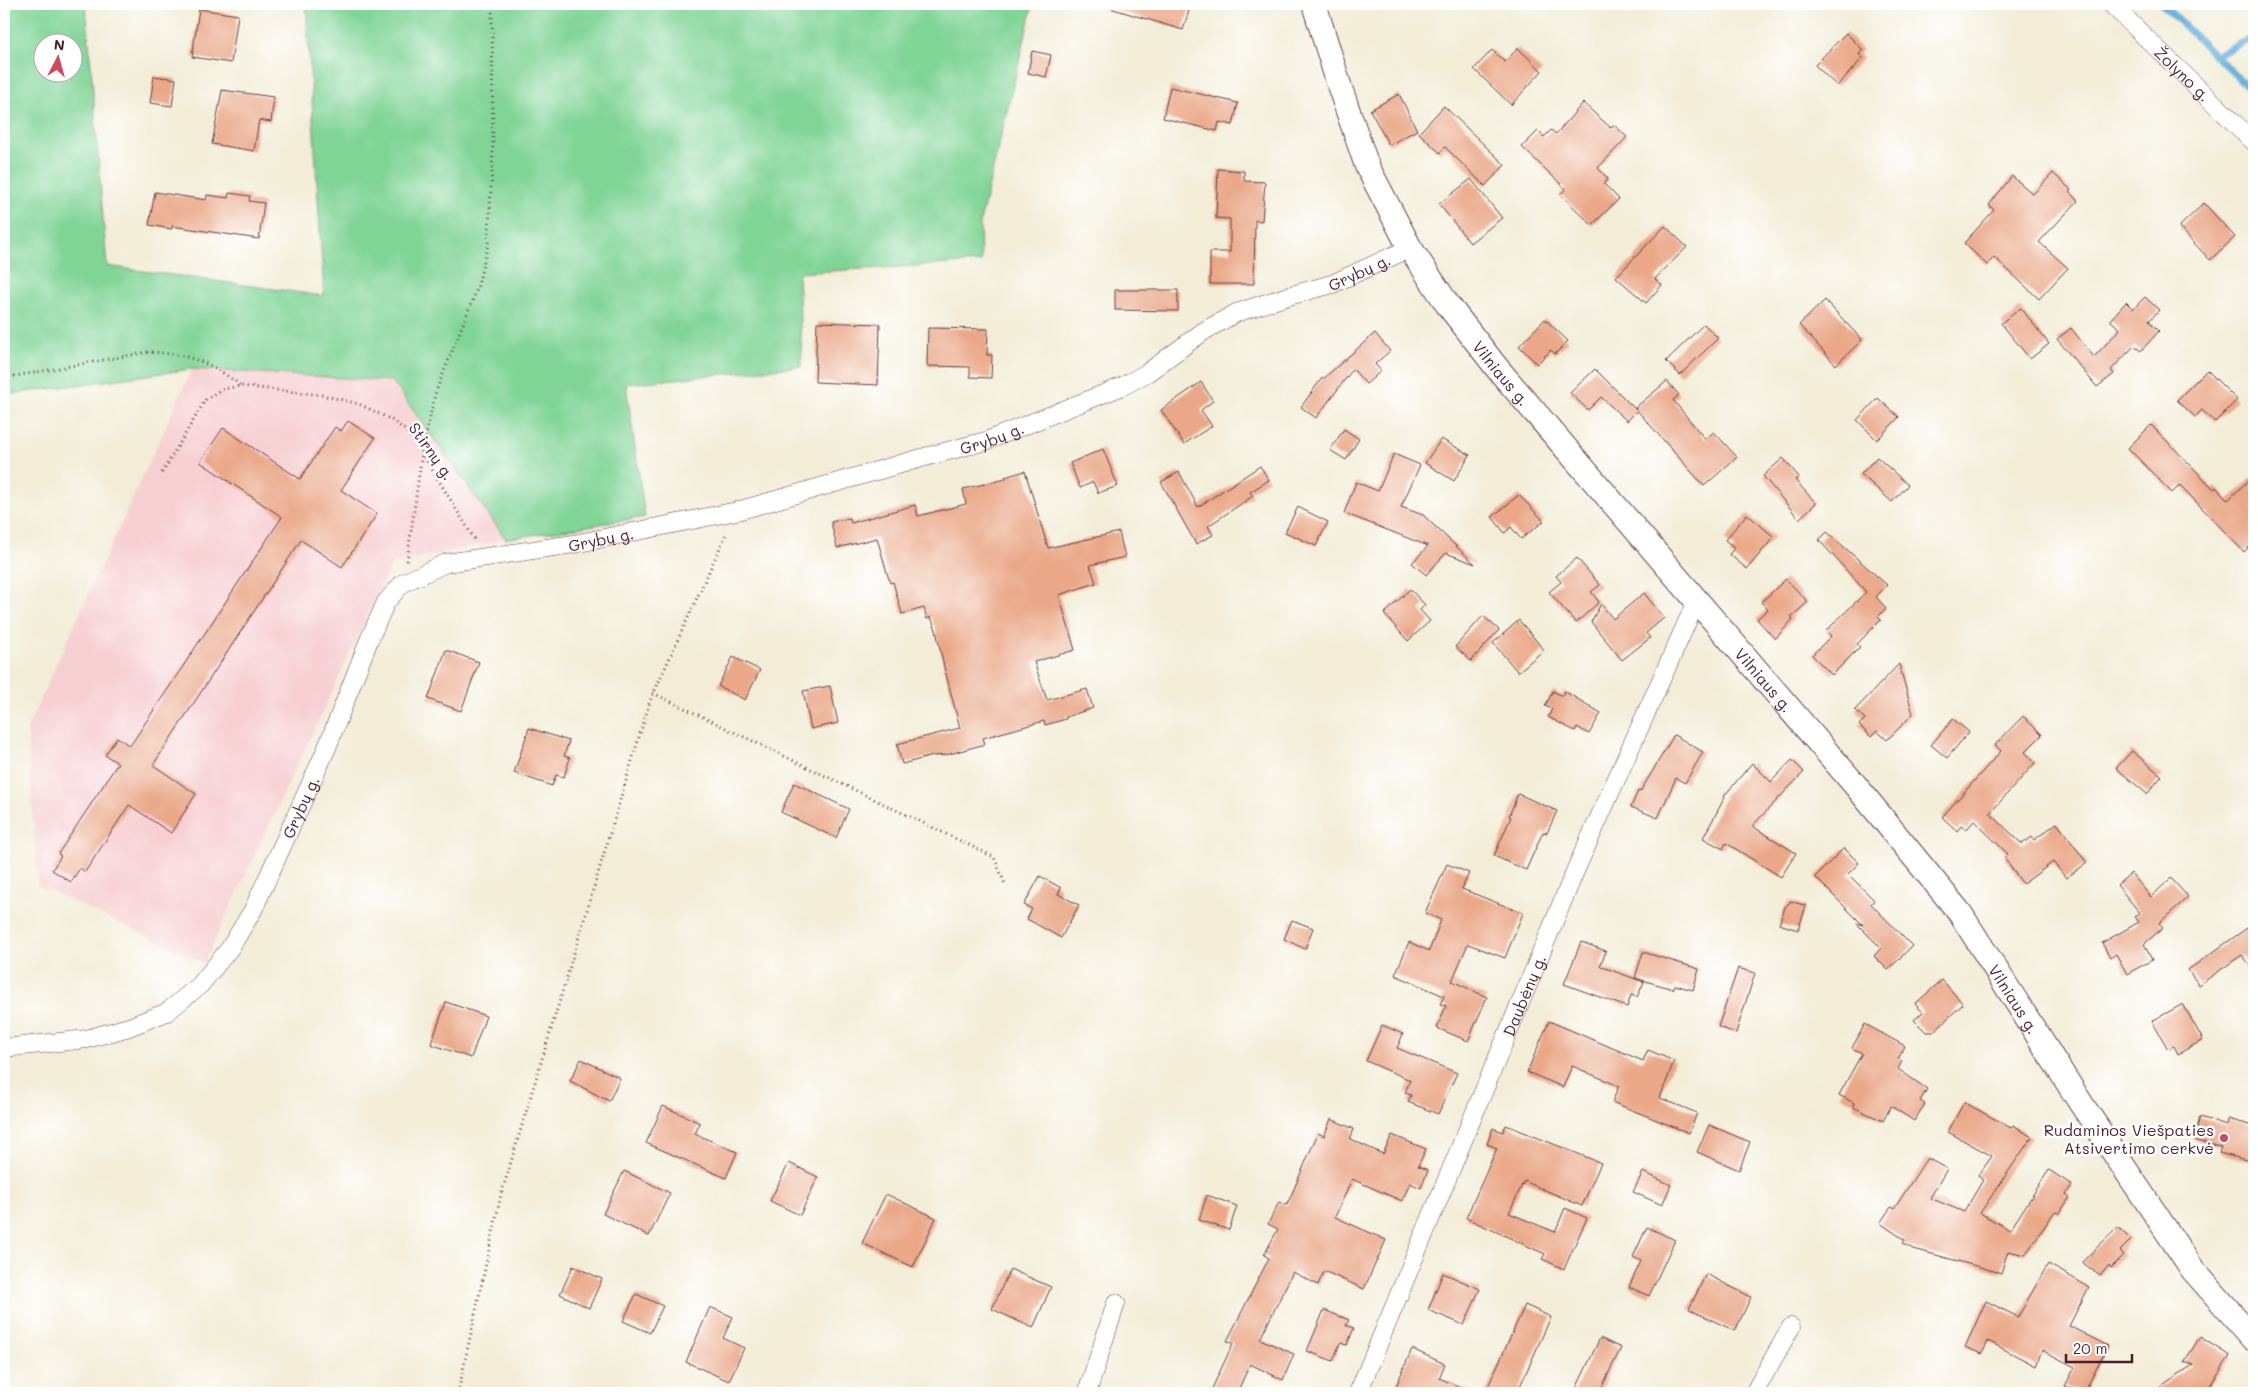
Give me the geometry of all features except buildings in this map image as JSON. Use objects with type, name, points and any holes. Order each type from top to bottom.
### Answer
[{"type":"main road","name":"Vilniaus g.","points":[[1314,4],[1367,166],[1410,248],[1448,305],[1497,368],[1856,786],[1960,913],[2082,1105],[2194,1270],[2254,1339]]},
{"type":"street","name":"Žolyno g.","points":[[2111,4],[2254,142]]},
{"type":"street","name":"Grybų g.","points":[[4,1048],[87,1039],[129,1027],[167,1012],[200,985],[230,948],[253,910],[326,750],[386,602],[403,583],[446,563],[574,544],[737,511],[926,456],[986,441],[1123,386],[1147,373],[1204,331],[1236,313],[1332,284],[1410,248]]},
{"type":"street","name":"Daubėnų g.","points":[[1358,1393],[1576,868],[1697,600]]},
{"type":"street","points":[[1087,1393],[1116,1303]]},
{"type":"street","points":[[1754,1393],[1791,1327]]},
{"type":"path","points":[[403,583],[422,453],[435,394],[477,289],[488,245],[493,153],[492,4]]},
{"type":"path","points":[[4,378],[148,352],[172,353],[197,359],[225,373],[241,386]]},
{"type":"path","name":"Stirnų g.","points":[[162,473],[206,399],[222,389],[241,386],[322,395],[359,404],[390,419],[405,430],[422,453],[484,556]]},
{"type":"path","points":[[458,1393],[501,1195],[654,693],[737,511]]},
{"type":"path","points":[[654,693],[994,857],[1005,884]]},
{"type":"shaded area","points":[[192,369],[392,381],[506,539],[392,564],[204,963],[38,885],[27,728]]},
{"type":"green space","points":[[4,4],[86,4],[107,266],[324,296],[306,5],[298,4],[1033,4],[980,222],[981,262],[798,273],[802,366],[626,384],[645,517],[506,539],[392,381],[192,369],[4,395]]},
{"type":"waterway","points":[[2162,4],[2254,93]]},
{"type":"waterway","points":[[2216,55],[2254,37]]},
{"type":"place","name":"Rudaminos Viešpaties Atsivertimo cerkvė","points":[[2224,1138]]}]
